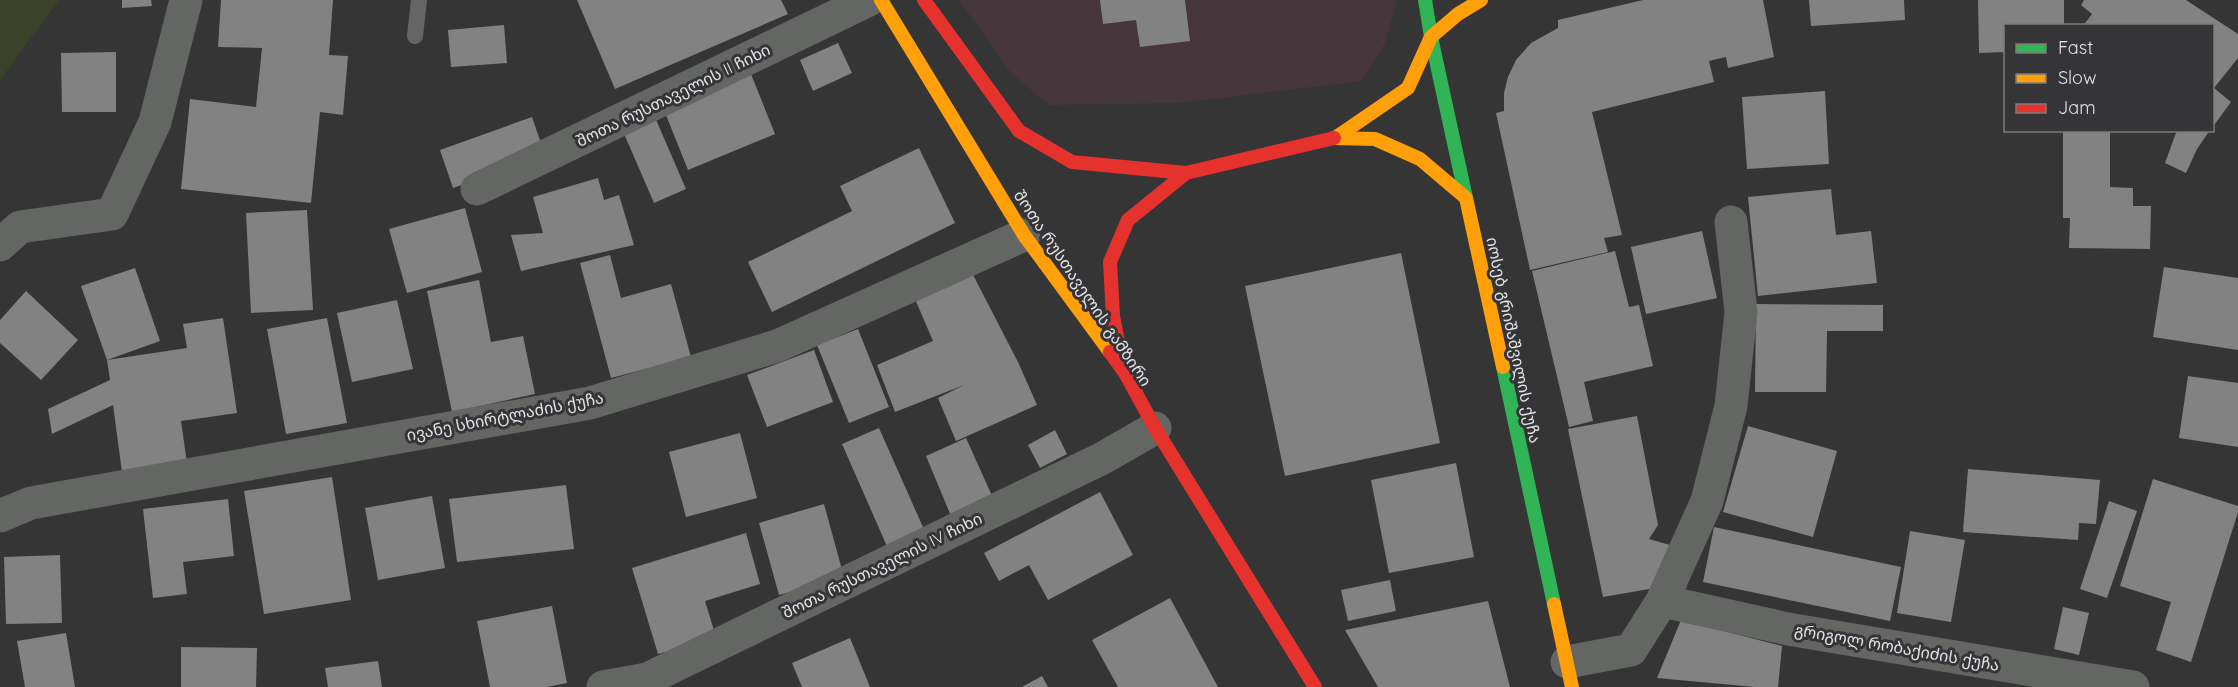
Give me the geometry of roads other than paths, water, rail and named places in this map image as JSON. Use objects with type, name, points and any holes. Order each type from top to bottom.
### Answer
[{"type":"main road","name":"შოთა რუსთაველის გამზირი","points":[[881,0],[1024,235],[1125,373],[1155,428],[1314,687]]},
{"type":"main road","points":[[924,0],[1019,131],[1072,162],[1186,173],[1335,138],[1375,139],[1420,159],[1466,198]]},
{"type":"main road","name":"იოსებ გრიშაშვილის ქუჩა","points":[[1425,0],[1431,37],[1569,675]]},
{"type":"main road","points":[[1335,138],[1408,88],[1431,37],[1458,14],[1481,0]]},
{"type":"main road","points":[[1125,373],[1113,316],[1110,262],[1128,220],[1186,173]]},
{"type":"street","points":[[0,245],[20,227],[112,214],[155,122],[186,0]]},
{"type":"street","name":"შოთა რუსთაველის II ჩიხი","points":[[477,189],[869,0]]},
{"type":"street","points":[[1569,675],[1631,650],[1662,601],[1707,501],[1731,406],[1741,312],[1731,222]]},
{"type":"street","name":"ივანე სხირტლაძის ქუჩა","points":[[0,516],[31,503],[590,402],[777,346],[1024,235]]},
{"type":"street","name":"შოთა რუსთაველის IV ჩიხი","points":[[603,687],[647,679],[1103,458],[1155,428]]},
{"type":"street","name":"გრიგოლ რობაქიძის ქუჩა","points":[[1662,601],[1788,629],[2133,687]]},
{"type":"lane","points":[[415,36],[419,0]]}]
